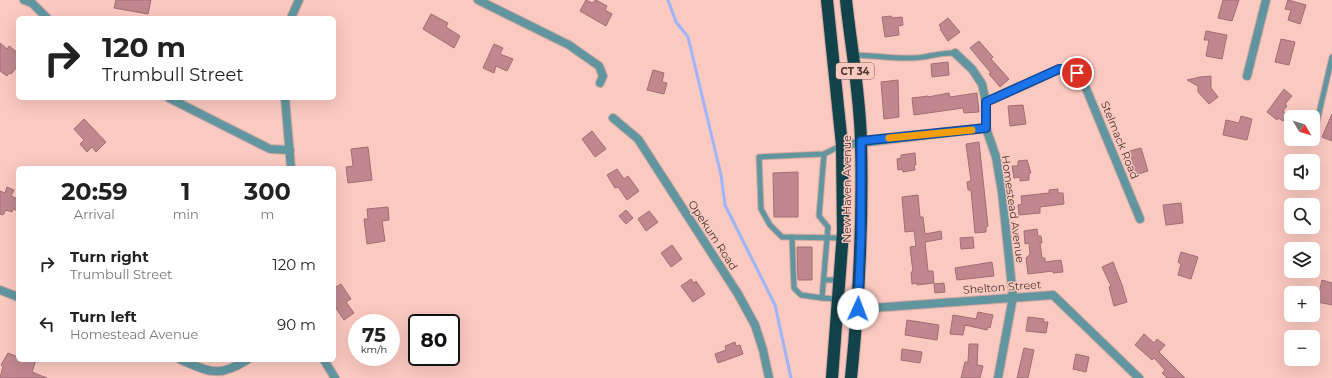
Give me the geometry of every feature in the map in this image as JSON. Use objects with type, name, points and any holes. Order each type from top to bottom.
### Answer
[{"type":"highway","name":"New Haven Avenue","points":[[827,0],[842,145],[842,238],[832,378]]},
{"type":"highway","name":"New Haven Avenue","points":[[846,0],[861,141],[861,234],[858,309],[851,378]]},
{"type":"street","points":[[24,0],[32,3],[44,16]]},
{"type":"street","points":[[292,16],[299,0]]},
{"type":"street","points":[[478,0],[547,33],[592,60],[599,66],[603,76],[600,83]]},
{"type":"street","points":[[1247,76],[1266,0]]},
{"type":"street","name":"Homestead Avenue","points":[[955,53],[972,69],[982,84],[986,102],[986,128],[996,157],[1002,192],[1013,297],[998,378]]},
{"type":"street","name":"Stelmack Road","points":[[986,102],[1059,69],[1068,69],[1077,73],[1083,80],[1140,219]]},
{"type":"street","points":[[173,100],[270,148],[290,150]]},
{"type":"street","points":[[285,100],[292,166]]},
{"type":"street","name":"Opekum Road","points":[[613,118],[638,139],[738,294],[755,325],[763,350],[769,378]]},
{"type":"street","points":[[842,145],[861,141],[986,128]]},
{"type":"street","points":[[0,290],[16,296]]},
{"type":"street","name":"Shelton Street","points":[[858,309],[1053,295],[1139,378]]},
{"type":"street","points":[[186,362],[213,373],[232,369],[244,362]]},
{"type":"street","points":[[325,362],[334,378]]},
{"type":"lane","points":[[853,55],[911,58],[925,57],[942,52],[955,53]]},
{"type":"lane","points":[[1320,110],[1332,57]]},
{"type":"lane","points":[[842,145],[824,154],[760,157],[761,210],[770,225],[782,237],[842,238]]},
{"type":"lane","points":[[822,298],[828,227],[818,216],[824,154]]},
{"type":"lane","points":[[792,237],[794,288],[801,295],[838,299]]},
{"type":"lane","points":[[824,280],[840,280]]},
{"type":"building","points":[[116,0],[151,0],[148,14],[114,8]]},
{"type":"building","points":[[586,0],[592,3],[596,0],[607,6],[605,10],[612,14],[606,26],[580,11]]},
{"type":"building","points":[[1223,0],[1239,0],[1232,21],[1218,18]]},
{"type":"building","points":[[1288,0],[1306,5],[1300,24],[1288,20],[1291,10],[1285,9]]},
{"type":"building","points":[[431,14],[448,23],[446,27],[460,36],[454,48],[423,29]]},
{"type":"building","points":[[891,16],[892,18],[902,17],[903,25],[898,26],[899,35],[885,37],[882,17]]},
{"type":"building","points":[[948,18],[960,32],[948,41],[939,25]]},
{"type":"building","points":[[1206,31],[1227,35],[1222,59],[1206,56],[1209,40],[1204,40]]},
{"type":"building","points":[[1281,39],[1295,42],[1289,65],[1275,62]]},
{"type":"building","points":[[979,41],[993,57],[991,59],[1009,79],[1000,87],[989,74],[991,73],[970,48]]},
{"type":"building","points":[[0,43],[7,49],[9,46],[16,51],[16,68],[7,76],[0,71]]},
{"type":"building","points":[[494,44],[503,48],[500,54],[513,59],[507,71],[496,66],[494,73],[483,68]]},
{"type":"building","points":[[948,62],[949,75],[932,77],[931,64]]},
{"type":"building","points":[[653,70],[664,73],[662,82],[667,83],[664,94],[647,90]]},
{"type":"building","points":[[1211,76],[1211,88],[1218,97],[1209,104],[1198,92],[1198,86],[1187,80]]},
{"type":"building","points":[[898,80],[899,117],[884,119],[881,82]]},
{"type":"building","points":[[1284,89],[1292,96],[1285,104],[1287,106],[1283,111],[1283,121],[1278,118],[1277,120],[1267,112]]},
{"type":"building","points":[[949,93],[950,97],[977,93],[979,112],[964,113],[963,108],[914,115],[912,98]]},
{"type":"building","points":[[1023,105],[1026,124],[1010,126],[1008,106]]},
{"type":"building","points":[[1332,114],[1332,141],[1322,137]]},
{"type":"building","points":[[1241,116],[1252,119],[1247,140],[1223,135],[1226,120],[1239,123]]},
{"type":"building","points":[[84,119],[106,142],[96,152],[92,147],[87,152],[80,144],[84,140],[74,129]]},
{"type":"building","points":[[592,131],[606,149],[595,157],[582,139]]},
{"type":"building","points":[[979,142],[988,226],[986,227],[986,232],[975,233],[971,190],[968,190],[967,182],[971,181],[966,144]]},
{"type":"building","points":[[368,147],[372,180],[348,183],[346,167],[353,166],[351,149]]},
{"type":"building","points":[[1141,148],[1148,171],[1135,175],[1130,151]]},
{"type":"building","points":[[915,153],[915,170],[903,172],[902,169],[898,170],[897,159],[901,158],[901,155]]},
{"type":"building","points":[[1027,160],[1031,173],[1029,173],[1029,180],[1020,181],[1020,177],[1014,178],[1012,166],[1018,166],[1018,161]]},
{"type":"building","points":[[617,169],[624,179],[628,176],[639,191],[627,200],[618,187],[615,188],[607,175]]},
{"type":"building","points":[[798,172],[798,217],[774,217],[773,173]]},
{"type":"building","points":[[7,187],[14,190],[11,196],[16,198],[16,210],[13,209],[12,212],[6,210],[3,215],[0,214],[0,191],[5,193]]},
{"type":"building","points":[[1058,189],[1058,193],[1063,193],[1064,204],[1040,207],[1040,213],[1019,215],[1018,205],[1022,204],[1021,196],[1049,193],[1049,190]]},
{"type":"building","points":[[918,195],[920,217],[923,217],[925,234],[941,231],[942,239],[925,242],[928,271],[933,271],[934,283],[917,285],[917,283],[912,284],[911,272],[913,272],[910,247],[916,246],[914,231],[905,232],[902,197]]},
{"type":"building","points":[[1181,203],[1183,223],[1166,225],[1163,205]]},
{"type":"building","points":[[388,207],[389,220],[382,221],[385,241],[367,244],[364,219],[368,219],[367,209]]},
{"type":"building","points":[[626,210],[633,218],[626,224],[619,216]]},
{"type":"building","points":[[649,211],[658,222],[646,231],[638,219]]},
{"type":"building","points":[[1037,229],[1038,236],[1041,236],[1042,243],[1040,243],[1042,258],[1045,258],[1045,262],[1061,260],[1063,272],[1053,273],[1053,271],[1028,274],[1026,258],[1030,254],[1029,243],[1025,244],[1024,231]]},
{"type":"building","points":[[973,237],[974,248],[961,249],[960,238]]},
{"type":"building","points":[[672,245],[682,259],[671,267],[661,253]]},
{"type":"building","points":[[797,247],[812,247],[812,280],[798,280]]},
{"type":"building","points":[[1181,252],[1198,257],[1191,279],[1178,275],[1181,264],[1178,262]]},
{"type":"building","points":[[992,262],[994,276],[957,280],[955,268]]},
{"type":"building","points":[[1113,262],[1127,302],[1114,306],[1109,287],[1111,286],[1102,267]]},
{"type":"building","points":[[691,279],[694,283],[696,281],[705,294],[693,302],[681,286]]},
{"type":"building","points":[[1322,280],[1332,283],[1332,305],[1320,303],[1320,289]]},
{"type":"building","points":[[944,283],[945,292],[935,293],[934,284]]},
{"type":"building","points":[[341,284],[351,299],[346,302],[354,313],[348,314],[348,317],[344,320],[336,308],[336,287]]},
{"type":"building","points":[[978,312],[993,315],[990,328],[988,327],[987,330],[965,325],[963,335],[950,334],[953,315],[976,319]]},
{"type":"building","points":[[1028,317],[1044,319],[1043,322],[1048,322],[1046,333],[1026,331]]},
{"type":"building","points":[[907,320],[939,325],[937,340],[905,335]]},
{"type":"building","points":[[1144,334],[1154,343],[1157,339],[1165,345],[1159,352],[1185,378],[1167,378],[1162,373],[1165,370],[1154,358],[1152,360],[1135,345]]},
{"type":"building","points":[[735,342],[736,346],[740,345],[743,354],[718,363],[715,354],[726,350],[725,346]]},
{"type":"building","points":[[969,344],[978,344],[977,365],[983,366],[980,378],[961,378],[965,362],[968,362]]},
{"type":"building","points":[[1024,348],[1034,350],[1028,378],[1017,378]]},
{"type":"building","points":[[902,349],[922,352],[920,363],[901,360]]},
{"type":"building","points":[[8,353],[16,356],[16,362],[35,362],[32,372],[47,378],[0,378],[3,366],[1,365]]},
{"type":"building","points":[[1076,354],[1089,357],[1086,372],[1073,369]]},
{"type":"waterway","points":[[668,0],[676,22],[688,37],[721,175],[725,205],[775,305],[791,378]]},
{"type":"slow traffic","points":[[889,138],[972,130]]},
{"type":"route","points":[[858,309],[861,234],[861,141],[986,128],[986,102],[1026,86],[1059,69],[1068,69],[1077,73]]}]
